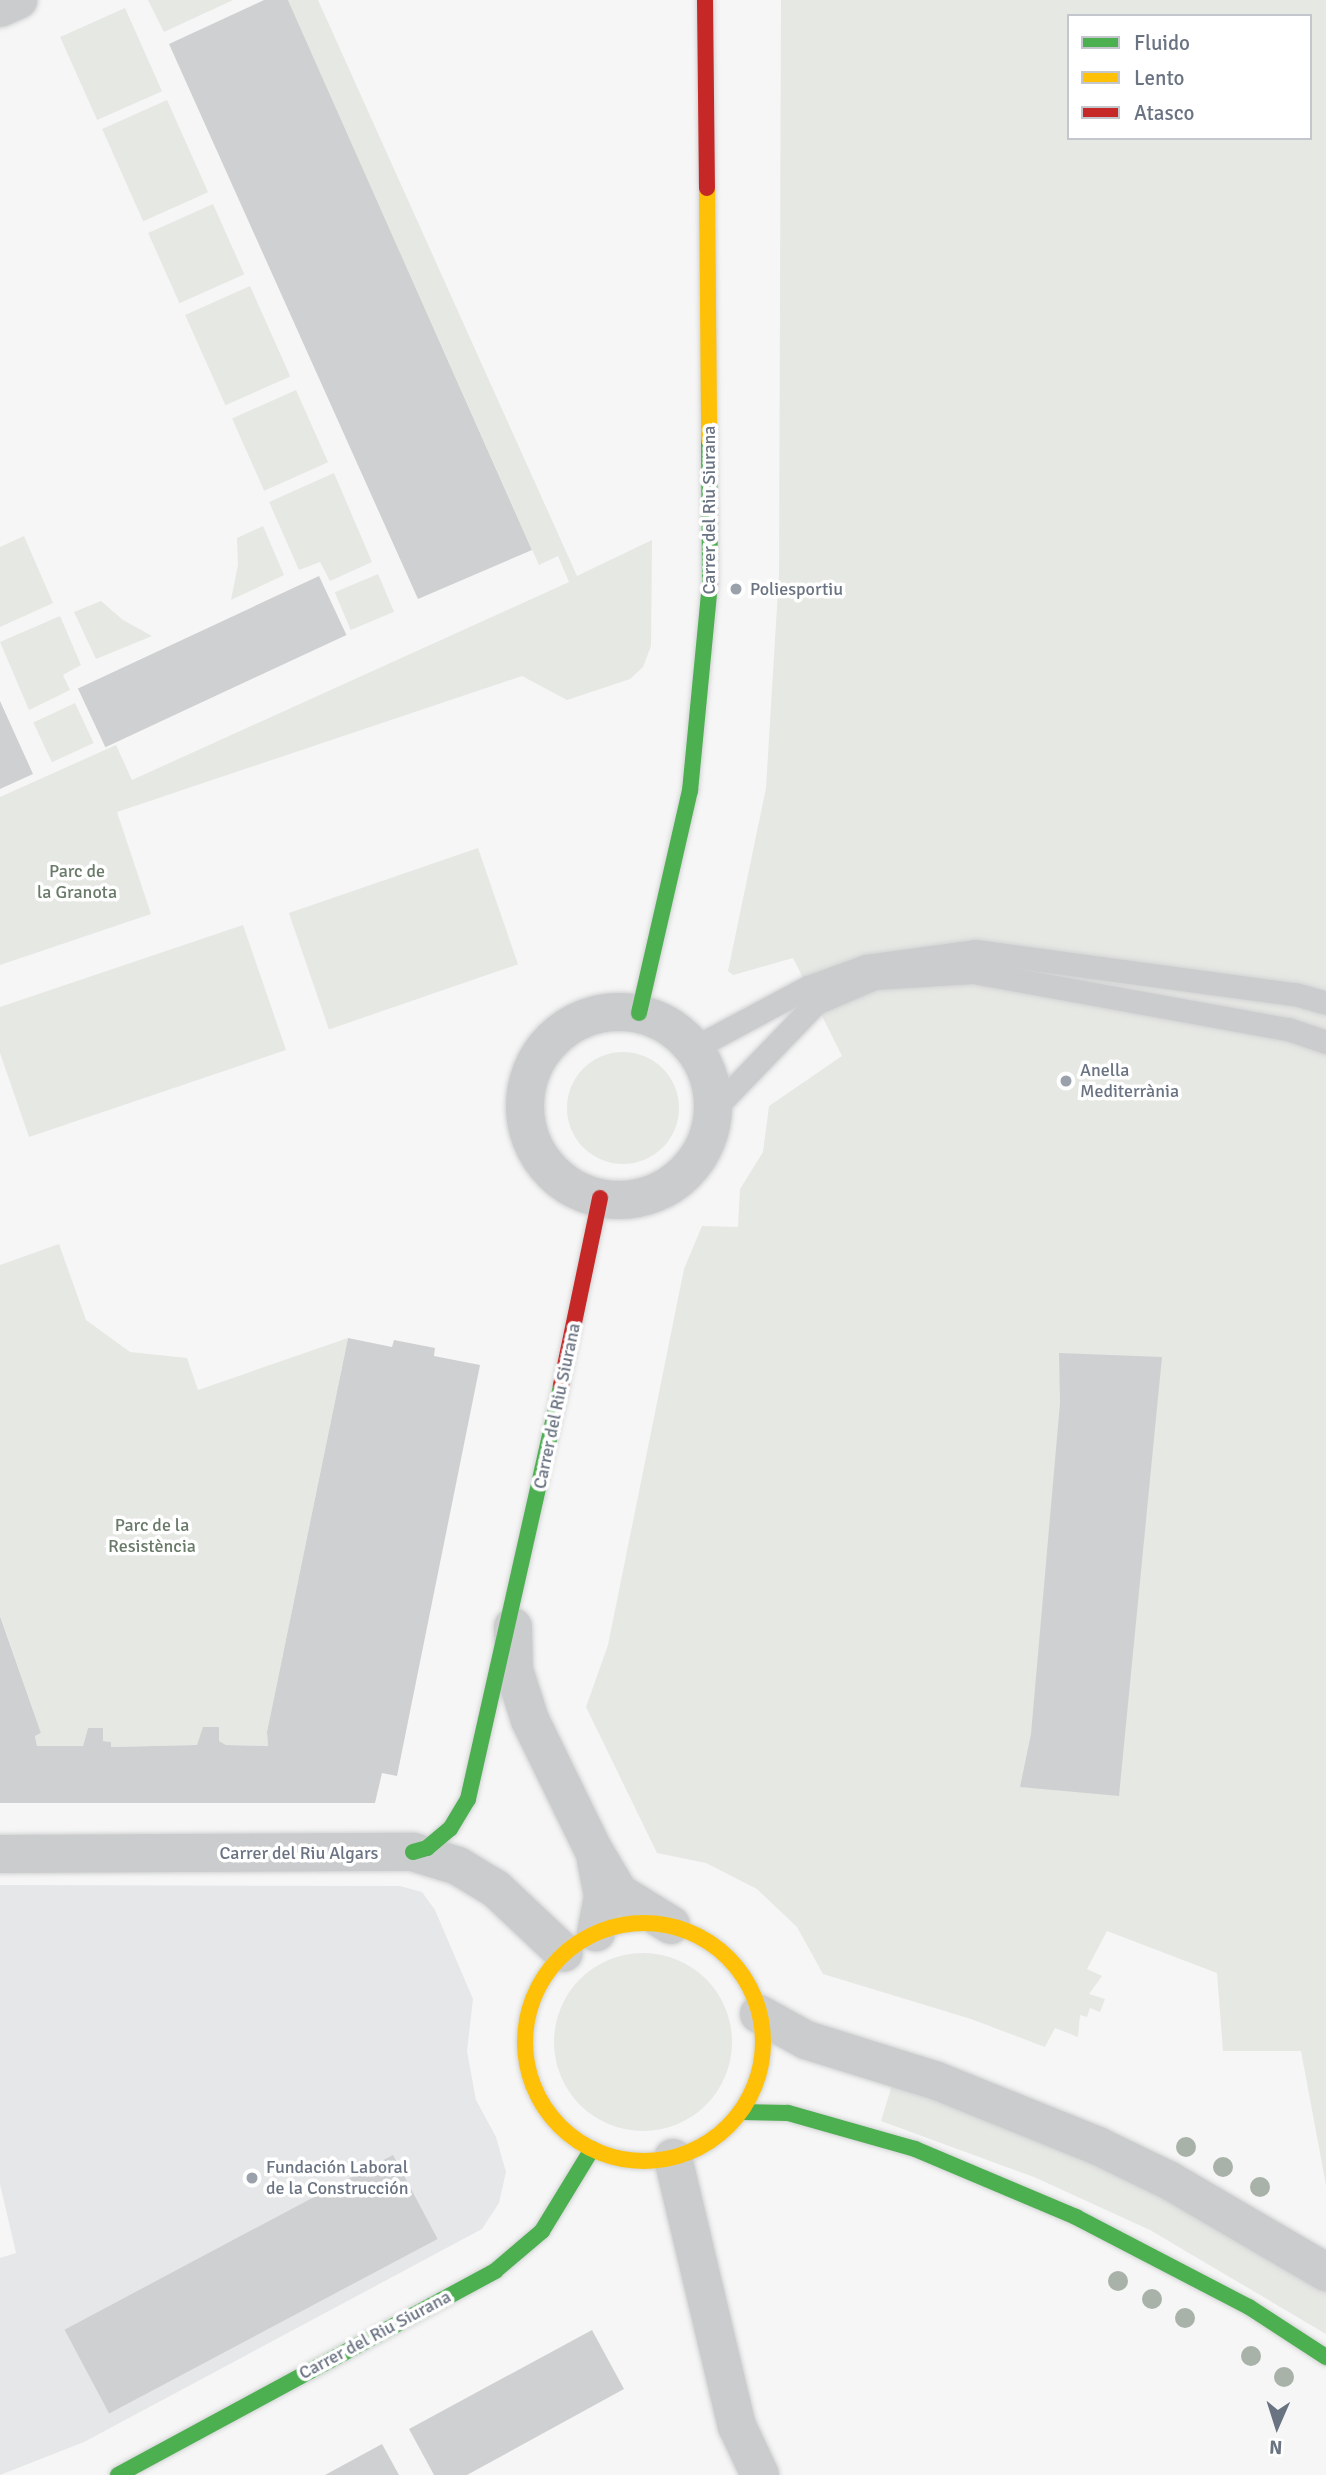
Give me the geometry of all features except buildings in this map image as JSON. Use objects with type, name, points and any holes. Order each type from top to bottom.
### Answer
[{"type":"street","points":[[0,8],[18,0]]},
{"type":"street","name":"Carrer del Riu Siurana","points":[[639,1013],[690,791],[710,584],[705,0]]},
{"type":"street","points":[[608,1012],[639,1013],[669,1026],[694,1048],[709,1077],[714,1109],[707,1141],[690,1169],[673,1183],[633,1199],[600,1198],[565,1184],[533,1145],[525,1116],[528,1072],[555,1036],[580,1020],[608,1012]]},
{"type":"street","name":"Carrer del Riu Siurana","points":[[413,1852],[427,1848],[450,1829],[468,1799],[513,1614],[600,1198]]},
{"type":"street","name":"Carrer del Riu Siurana","points":[[513,1614],[514,1670],[530,1720],[594,1851],[619,1893],[671,1925]]},
{"type":"street","name":"Carrer del Riu Siurana","points":[[594,1851],[603,1897],[596,1932]]},
{"type":"street","name":"Carrer del Riu Algars","points":[[0,1854],[413,1852],[458,1866],[496,1889],[564,1953]]},
{"type":"street","points":[[633,1923],[671,1925],[706,1940],[735,1964],[755,1997],[763,2034],[759,2075],[741,2112],[711,2141],[673,2158],[632,2161],[592,2150],[558,2126],[535,2092],[525,2055],[526,2017],[540,1982],[564,1953],[596,1932],[633,1923]]},
{"type":"street","points":[[759,2014],[806,2040],[926,2077],[1097,2146],[1170,2181],[1326,2272]]},
{"type":"street","points":[[741,2112],[788,2113],[915,2149],[1076,2217],[1249,2306],[1326,2357]]},
{"type":"street","name":"Carrer del Riu Siurana","points":[[118,2475],[495,2270],[541,2231],[592,2150]]},
{"type":"street","points":[[673,2158],[737,2426],[754,2473]]},
{"type":"lane","points":[[694,1048],[808,987],[866,966],[975,951],[1295,994],[1326,1003]]},
{"type":"lane","points":[[714,1109],[816,1003],[874,978],[974,972],[1288,1029],[1326,1042]]},
{"type":"shaded area","name":"Fundación Laboral de la Construcción","points":[[0,1885],[400,1886],[422,1892],[435,1910],[473,1999],[467,2051],[476,2100],[496,2137],[506,2172],[499,2203],[482,2229],[84,2442],[0,2475],[0,2258],[16,2253],[0,2184]]},
{"type":"green space","points":[[148,0],[233,0],[164,32]]},
{"type":"green space","name":"Parc de la Granota","points":[[288,0],[318,0],[577,576],[652,540],[651,646],[643,667],[630,679],[567,700],[522,676],[117,812],[151,914],[0,965],[0,797],[116,745],[132,780],[569,582],[558,556],[539,565]]},
{"type":"green space","name":"Anella Mediterrània","points":[[781,0],[1326,0],[1326,2185],[1301,2051],[1223,2051],[1217,1973],[1107,1931],[1087,1969],[1102,1976],[1089,1994],[1105,1999],[1100,2012],[1090,2008],[1087,2017],[1080,2015],[1078,2037],[1055,2028],[1045,2047],[971,2019],[823,1974],[797,1927],[757,1889],[706,1863],[657,1853],[586,1707],[608,1645],[684,1269],[702,1226],[738,1227],[740,1189],[763,1152],[769,1106],[842,1056],[793,958],[733,975],[728,971],[766,788],[779,574]]},
{"type":"green space","points":[[125,8],[162,91],[97,120],[60,37]]},
{"type":"green space","points":[[167,100],[208,192],[143,221],[102,129]]},
{"type":"green space","points":[[213,204],[244,274],[179,303],[148,233]]},
{"type":"green space","points":[[250,286],[290,376],[225,405],[185,315]]},
{"type":"green space","points":[[296,390],[328,462],[264,491],[232,418]]},
{"type":"green space","points":[[334,473],[372,562],[330,581],[320,562],[299,570],[269,502]]},
{"type":"green space","points":[[263,526],[284,575],[231,600],[238,565],[237,538]]},
{"type":"green space","points":[[24,536],[53,603],[0,627],[0,547]]},
{"type":"green space","points":[[378,574],[394,612],[351,630],[335,592]]},
{"type":"green space","points":[[101,601],[123,620],[152,636],[96,659],[74,612]]},
{"type":"green space","points":[[60,616],[81,665],[63,675],[70,690],[29,710],[0,642]]},
{"type":"green space","points":[[75,703],[94,743],[52,762],[33,722]]},
{"type":"green space","points":[[478,848],[518,964],[329,1029],[289,913]]},
{"type":"green space","points":[[243,925],[286,1050],[29,1137],[0,1053],[0,1007]]},
{"type":"green space","points":[[623,1052],[644,1057],[662,1069],[674,1087],[679,1108],[674,1129],[662,1147],[644,1159],[623,1164],[602,1159],[584,1147],[572,1129],[567,1108],[572,1087],[584,1069],[602,1057]]},
{"type":"green space","name":"Parc de la Resistència","points":[[59,1244],[86,1320],[130,1352],[187,1358],[198,1390],[348,1338],[267,1732],[268,1746],[226,1745],[219,1741],[219,1727],[204,1727],[197,1745],[111,1747],[110,1742],[103,1741],[103,1728],[88,1728],[83,1746],[37,1746],[35,1736],[41,1733],[0,1615],[0,1265]]},
{"type":"green space","points":[[643,1953],[677,1960],[706,1979],[725,2008],[732,2042],[725,2076],[706,2105],[677,2124],[643,2131],[609,2124],[580,2105],[561,2076],[554,2042],[561,2008],[580,1979],[609,1960]]},
{"type":"green space","points":[[892,2085],[1049,2143],[1166,2197],[1326,2290],[1326,2334],[1150,2230],[1034,2177],[881,2121]]},
{"type":"traffic: fast","points":[[639,1013],[690,791],[710,584],[709,440]]},
{"type":"traffic: fast","points":[[413,1852],[427,1848],[450,1829],[468,1799],[561,1385]]},
{"type":"traffic: fast","points":[[741,2112],[788,2113],[915,2149],[1076,2217],[1249,2307],[1326,2357]]},
{"type":"traffic: fast","points":[[118,2475],[495,2271],[542,2231],[592,2149]]},
{"type":"traffic: slow","points":[[707,188],[709,440]]},
{"type":"traffic: slow","points":[[644,1923],[667,1926],[700,1937],[728,1958],[749,1986],[760,2019],[763,2042],[760,2065],[749,2098],[728,2126],[700,2147],[667,2158],[644,2161],[621,2158],[588,2147],[560,2126],[539,2098],[528,2065],[525,2042],[528,2019],[539,1986],[560,1958],[588,1937],[621,1926],[644,1923]]},
{"type":"traffic: jam","points":[[705,0],[707,188]]},
{"type":"traffic: jam","points":[[561,1385],[600,1198]]},
{"type":"place","name":"Poliesportiu","points":[[736,589]]},
{"type":"place","name":"Anella Mediterrània","points":[[1066,1081]]},
{"type":"place","name":"Fundación Laboral de la Construcción","points":[[252,2178]]}]
